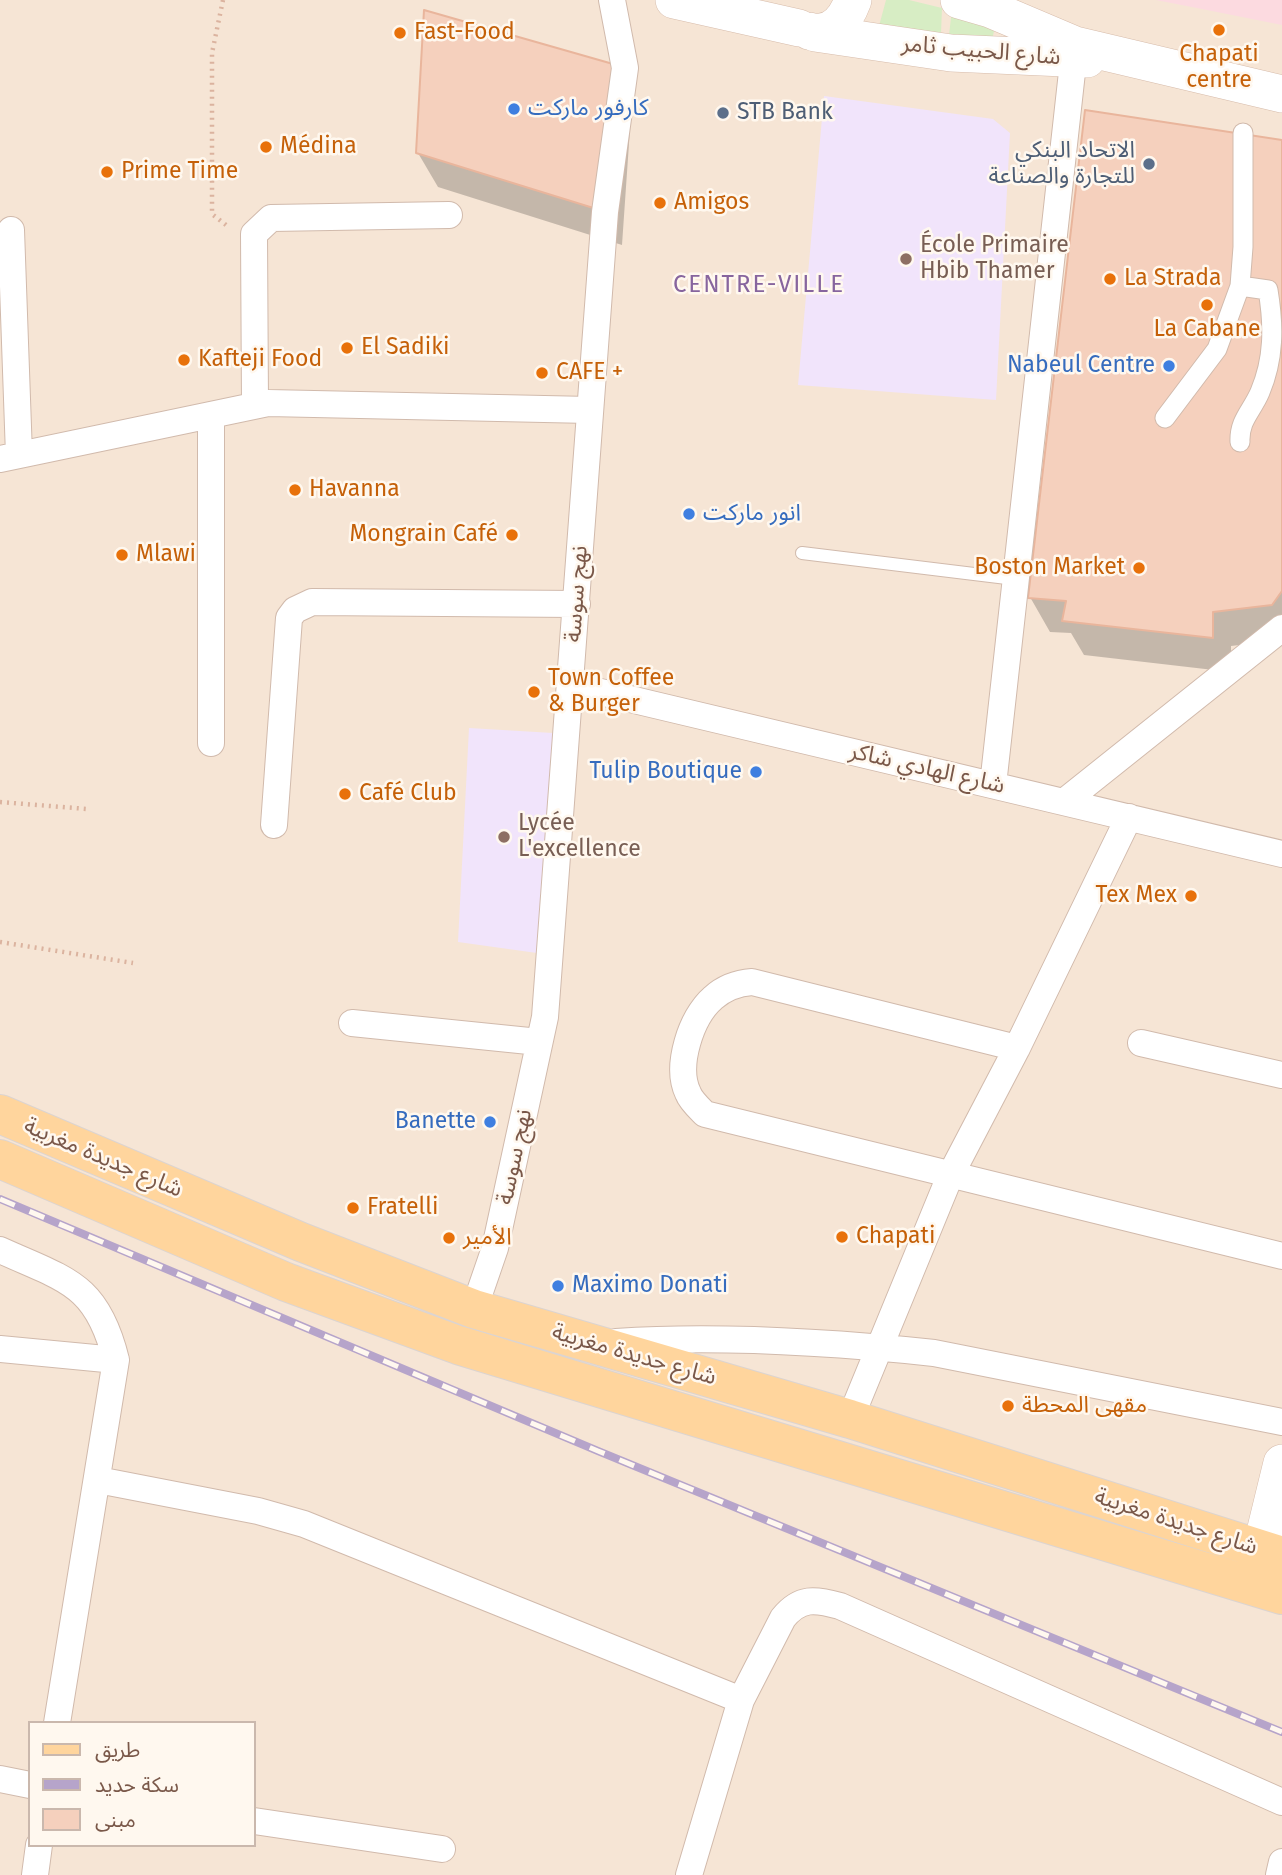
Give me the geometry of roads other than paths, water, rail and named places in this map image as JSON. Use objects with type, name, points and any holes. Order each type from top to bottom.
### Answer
[{"type":"main road","name":"شارع الحبيب ثامر","points":[[674,0],[798,21],[951,53],[1074,52],[1147,61],[1282,94]]},
{"type":"main road","points":[[798,21],[834,29],[848,16],[853,0]]},
{"type":"main road","name":"شارع الحبيب ثامر","points":[[980,3],[1074,52]]},
{"type":"main road","name":"شارع جديدة مغربية","points":[[0,1114],[301,1242],[474,1309],[850,1419],[1272,1553]]},
{"type":"main road","name":"شارع جديدة مغربية","points":[[0,1159],[286,1282],[458,1345],[1267,1590]]},
{"type":"main road","points":[[1267,1590],[1280,1477]]},
{"type":"street","name":"نهج سوسة","points":[[474,1309],[495,1248],[545,1017],[605,212],[625,68],[612,0]]},
{"type":"street","points":[[993,785],[1074,52]]},
{"type":"street","points":[[1165,418],[1217,349],[1240,286],[1243,247],[1242,134]]},
{"type":"street","points":[[255,405],[254,234],[271,218],[449,215]]},
{"type":"street","points":[[11,230],[10,457],[268,403],[590,410]]},
{"type":"street","points":[[1240,286],[1268,290],[1272,356],[1259,395],[1245,416],[1240,442]]},
{"type":"street","points":[[211,415],[211,743]]},
{"type":"street","points":[[274,825],[289,618],[295,610],[312,602],[577,604]]},
{"type":"street","points":[[1065,802],[1282,628]]},
{"type":"street","name":"شارع الهادي شاكر","points":[[571,685],[1282,854]]},
{"type":"street","points":[[850,1419],[950,1176],[1017,1048],[1129,817]]},
{"type":"street","points":[[1017,1048],[752,982],[726,989],[713,998],[702,1011],[691,1033],[684,1076],[687,1092],[705,1114],[1282,1256]]},
{"type":"street","points":[[352,1023],[540,1042]]},
{"type":"street","points":[[1141,1043],[1282,1074]]},
{"type":"street","points":[[0,1250],[60,1277],[79,1289],[107,1324],[116,1360],[57,1721]]},
{"type":"street","points":[[594,1344],[673,1338],[879,1347],[934,1353],[1282,1422]]},
{"type":"street","points":[[0,1349],[116,1360]]},
{"type":"street","points":[[98,1480],[258,1511],[304,1524],[741,1700]]},
{"type":"street","points":[[689,1875],[741,1700],[783,1618],[792,1607],[805,1600],[840,1606],[1282,1802]]},
{"type":"street","points":[[0,1779],[28,1785]]},
{"type":"street","points":[[256,1822],[442,1849]]},
{"type":"street","points":[[35,1875],[39,1847]]},
{"type":"street","points":[[1279,1875],[1282,1862]]},
{"type":"lane","points":[[802,553],[1015,579]]},
{"type":"railway","points":[[0,1199],[598,1451],[1282,1732]]},
{"type":"place","name":"Chapati centre","points":[[1219,30]]},
{"type":"place","name":"Fast-Food","points":[[400,33]]},
{"type":"place","name":"كارفور ماركت","points":[[514,109]]},
{"type":"place","name":"STB Bank","points":[[723,113]]},
{"type":"place","name":"Médina","points":[[266,147]]},
{"type":"place","name":"الاتحاد البنكي للتجارة والصناعة","points":[[1149,164]]},
{"type":"place","name":"Prime Time","points":[[107,172]]},
{"type":"place","name":"Amigos","points":[[660,203]]},
{"type":"place","name":"École Primaire Hbib Thamer","points":[[906,259]]},
{"type":"place","name":"La Strada","points":[[1110,279]]},
{"type":"place","name":"La Cabane","points":[[1207,305]]},
{"type":"place","name":"El Sadiki","points":[[347,348]]},
{"type":"place","name":"Kafteji Food","points":[[184,360]]},
{"type":"place","name":"Nabeul Centre","points":[[1169,366]]},
{"type":"place","name":"CAFE +","points":[[542,373]]},
{"type":"place","name":"Havanna","points":[[295,490]]},
{"type":"place","name":"انور ماركت","points":[[689,514]]},
{"type":"place","name":"Mongrain Café","points":[[512,535]]},
{"type":"place","name":"Mlawi","points":[[122,555]]},
{"type":"place","name":"Boston Market","points":[[1139,568]]},
{"type":"place","name":"Town Coffee & Burger","points":[[534,692]]},
{"type":"place","name":"Tulip Boutique","points":[[756,772]]},
{"type":"place","name":"Café Club","points":[[345,794]]},
{"type":"place","name":"Lycée L'excellence","points":[[504,837]]},
{"type":"place","name":"Tex Mex","points":[[1191,896]]},
{"type":"place","name":"Banette","points":[[490,1122]]},
{"type":"place","name":"Fratelli","points":[[353,1208]]},
{"type":"place","name":"Chapati","points":[[842,1237]]},
{"type":"place","name":"الأمير","points":[[449,1238]]},
{"type":"place","name":"Maximo Donati","points":[[558,1286]]},
{"type":"place","name":"مقهى المحطة","points":[[1008,1406]]},
{"type":"district","name":"CENTRE-VILLE","points":[[759,285]]}]
